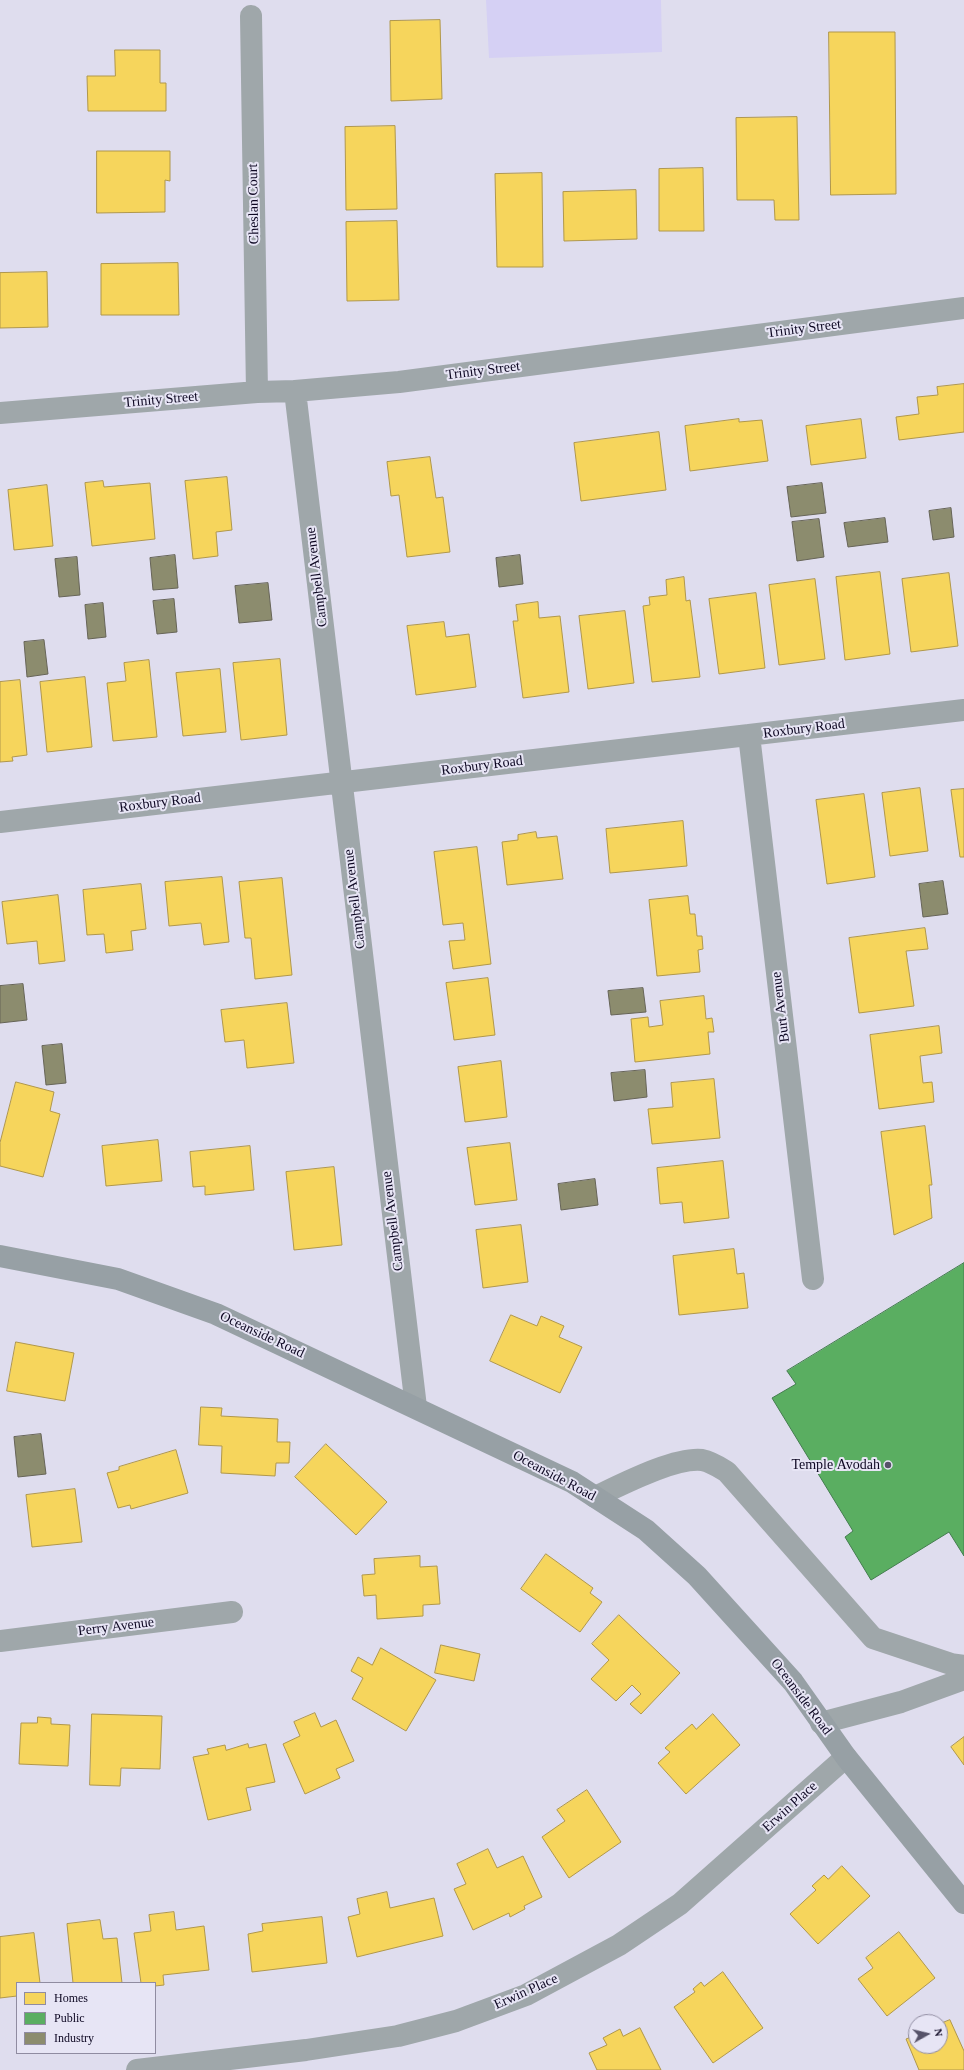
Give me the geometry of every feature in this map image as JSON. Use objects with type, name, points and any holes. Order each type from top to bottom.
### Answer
[{"type":"main road","name":"Oceanside Road","points":[[0,1256],[118,1279],[216,1314],[416,1407],[572,1482],[646,1530],[697,1576],[793,1682],[846,1757],[964,1903]]},
{"type":"street","name":"Cheslan Court","points":[[251,16],[257,392]]},
{"type":"street","name":"Trinity Street","points":[[0,413],[399,382],[964,308]]},
{"type":"street","name":"Campbell Avenue","points":[[295,391],[416,1407]]},
{"type":"street","name":"Roxbury Road","points":[[0,822],[964,710]]},
{"type":"street","name":"Burt Avenue","points":[[749,735],[813,1279]]},
{"type":"street","points":[[595,1497],[642,1475],[663,1468],[690,1461],[702,1460],[715,1464],[727,1472],[873,1638],[951,1664],[964,1666]]},
{"type":"street","name":"Perry Avenue","points":[[0,1641],[232,1612]]},
{"type":"street","points":[[821,1723],[901,1702],[964,1679]]},
{"type":"street","name":"Erwin Place","points":[[137,2070],[306,2050],[398,2036],[456,2021],[526,1995],[619,1945],[680,1904],[846,1757]]},
{"type":"shaded area","points":[[486,0],[661,0],[662,52],[489,58]]},
{"type":"building: Homes","points":[[440,20],[442,99],[391,101],[390,21]]},
{"type":"building: Homes","points":[[829,32],[895,32],[896,194],[831,195]]},
{"type":"building: Homes","points":[[115,50],[160,50],[160,83],[166,83],[166,111],[88,111],[87,76],[115,76]]},
{"type":"building: Homes","points":[[797,117],[799,220],[775,220],[774,200],[737,200],[736,118]]},
{"type":"building: Homes","points":[[395,126],[397,209],[346,210],[345,127]]},
{"type":"building: Homes","points":[[97,151],[170,151],[170,181],[165,180],[165,212],[97,213]]},
{"type":"building: Homes","points":[[703,168],[704,231],[659,231],[659,169]]},
{"type":"building: Homes","points":[[542,173],[543,267],[497,267],[495,174]]},
{"type":"building: Homes","points":[[636,190],[637,239],[564,241],[563,192]]},
{"type":"building: Homes","points":[[397,221],[399,300],[347,301],[346,222]]},
{"type":"building: Homes","points":[[178,263],[179,315],[101,315],[101,264]]},
{"type":"building: Homes","points":[[47,272],[48,327],[0,328],[0,273]]},
{"type":"building: Homes","points":[[964,384],[964,432],[899,440],[896,417],[919,414],[917,397],[938,395],[937,387]]},
{"type":"building: Homes","points":[[739,419],[739,422],[762,420],[768,461],[690,471],[685,426]]},
{"type":"building: Homes","points":[[861,419],[866,458],[811,465],[806,426]]},
{"type":"building: Homes","points":[[659,432],[666,490],[581,501],[574,443]]},
{"type":"building: Homes","points":[[430,457],[436,498],[443,497],[450,552],[407,557],[399,495],[391,496],[387,462]]},
{"type":"building: Homes","points":[[227,477],[232,530],[216,532],[218,556],[193,559],[185,481]]},
{"type":"building: Homes","points":[[103,481],[104,487],[150,483],[155,539],[92,546],[85,483]]},
{"type":"building: Homes","points":[[47,485],[53,546],[14,550],[8,490]]},
{"type":"building: Homes","points":[[880,572],[890,654],[845,660],[836,577]]},
{"type":"building: Homes","points":[[949,573],[958,646],[911,652],[902,579]]},
{"type":"building: Homes","points":[[684,577],[686,601],[690,600],[700,677],[652,682],[643,606],[650,605],[649,597],[667,595],[666,580]]},
{"type":"building: Homes","points":[[815,579],[825,659],[779,665],[769,585]]},
{"type":"building: Homes","points":[[756,593],[765,668],[719,674],[709,599]]},
{"type":"building: Homes","points":[[538,602],[539,618],[560,616],[569,692],[523,698],[513,621],[518,621],[516,605]]},
{"type":"building: Homes","points":[[625,611],[634,683],[588,689],[579,616]]},
{"type":"building: Homes","points":[[444,622],[446,637],[469,634],[476,687],[416,695],[407,626]]},
{"type":"building: Homes","points":[[280,659],[287,735],[241,740],[233,663]]},
{"type":"building: Homes","points":[[149,660],[157,737],[113,741],[107,683],[126,681],[124,663]]},
{"type":"building: Homes","points":[[220,669],[226,732],[183,736],[176,673]]},
{"type":"building: Homes","points":[[85,677],[92,747],[47,752],[40,682]]},
{"type":"building: Homes","points":[[20,680],[27,755],[12,757],[13,761],[0,762],[0,682]]},
{"type":"building: Homes","points":[[920,788],[928,851],[890,856],[882,793]]},
{"type":"building: Homes","points":[[964,789],[964,857],[960,857],[951,790]]},
{"type":"building: Homes","points":[[864,794],[875,877],[827,884],[816,800]]},
{"type":"building: Homes","points":[[683,821],[687,866],[610,873],[606,829]]},
{"type":"building: Homes","points":[[536,832],[537,838],[557,836],[563,879],[507,885],[502,842],[518,840],[518,835]]},
{"type":"building: Homes","points":[[477,847],[491,964],[453,969],[449,941],[465,940],[463,923],[443,925],[434,852]]},
{"type":"building: Homes","points":[[222,877],[229,942],[204,945],[201,923],[169,926],[165,882]]},
{"type":"building: Homes","points":[[282,878],[292,975],[255,979],[251,938],[245,938],[239,882]]},
{"type":"building: Homes","points":[[141,884],[146,929],[131,931],[133,950],[106,953],[104,934],[87,935],[83,890]]},
{"type":"building: Homes","points":[[58,895],[65,961],[39,964],[37,941],[7,944],[2,902]]},
{"type":"building: Homes","points":[[688,896],[690,914],[695,914],[697,936],[702,936],[703,949],[698,950],[700,972],[657,976],[649,900]]},
{"type":"building: Homes","points":[[925,928],[928,949],[906,951],[914,1006],[859,1013],[849,938]]},
{"type":"building: Homes","points":[[488,978],[495,1035],[454,1040],[446,983]]},
{"type":"building: Homes","points":[[704,996],[706,1019],[712,1018],[714,1032],[708,1032],[710,1054],[635,1062],[631,1019],[648,1017],[649,1027],[663,1025],[660,1001]]},
{"type":"building: Homes","points":[[287,1003],[294,1063],[247,1068],[244,1040],[225,1042],[221,1010]]},
{"type":"building: Homes","points":[[939,1026],[942,1053],[920,1056],[923,1083],[932,1082],[934,1102],[879,1109],[870,1035]]},
{"type":"building: Homes","points":[[501,1061],[507,1117],[465,1122],[458,1067]]},
{"type":"building: Homes","points":[[714,1079],[720,1138],[652,1144],[648,1109],[673,1107],[671,1083]]},
{"type":"building: Homes","points":[[16,1082],[54,1092],[50,1111],[60,1114],[43,1177],[0,1166],[0,1143]]},
{"type":"building: Homes","points":[[925,1126],[932,1185],[929,1185],[932,1218],[894,1235],[881,1132]]},
{"type":"building: Homes","points":[[158,1140],[162,1181],[106,1186],[102,1146]]},
{"type":"building: Homes","points":[[510,1143],[517,1200],[475,1205],[467,1148]]},
{"type":"building: Homes","points":[[250,1146],[254,1190],[205,1195],[205,1186],[193,1187],[190,1152]]},
{"type":"building: Homes","points":[[723,1161],[729,1218],[684,1223],[682,1202],[660,1204],[657,1168]]},
{"type":"building: Homes","points":[[334,1167],[342,1245],[294,1250],[286,1172]]},
{"type":"building: Homes","points":[[521,1225],[528,1282],[483,1288],[476,1230]]},
{"type":"building: Homes","points":[[734,1249],[737,1274],[744,1273],[748,1308],[679,1315],[673,1256]]},
{"type":"building: Homes","points":[[511,1315],[537,1326],[541,1316],[564,1326],[559,1337],[582,1347],[560,1393],[490,1361]]},
{"type":"building: Homes","points":[[16,1342],[74,1353],[65,1401],[7,1391]]},
{"type":"building: Homes","points":[[201,1407],[222,1408],[221,1416],[278,1419],[277,1442],[290,1442],[289,1463],[276,1463],[275,1476],[221,1473],[222,1446],[199,1445]]},
{"type":"building: Homes","points":[[326,1444],[387,1502],[356,1535],[295,1477]]},
{"type":"building: Homes","points":[[176,1450],[188,1493],[131,1509],[130,1505],[118,1508],[107,1473],[119,1470],[119,1467]]},
{"type":"building: Homes","points":[[75,1489],[82,1542],[32,1547],[26,1495]]},
{"type":"building: Homes","points":[[546,1554],[593,1588],[590,1593],[602,1602],[580,1632],[521,1589]]},
{"type":"building: Homes","points":[[420,1556],[420,1567],[437,1566],[440,1604],[423,1605],[423,1616],[377,1619],[376,1595],[364,1596],[362,1575],[375,1574],[374,1559]]},
{"type":"building: Homes","points":[[619,1615],[680,1673],[641,1714],[630,1704],[641,1694],[632,1685],[616,1701],[591,1679],[609,1660],[592,1644]]},
{"type":"building: Homes","points":[[441,1645],[480,1654],[474,1681],[435,1673]]},
{"type":"building: Homes","points":[[381,1648],[436,1680],[406,1731],[352,1699],[363,1678],[351,1671],[358,1657],[372,1665]]},
{"type":"building: Homes","points":[[315,1713],[321,1727],[336,1720],[354,1761],[336,1769],[340,1778],[305,1794],[283,1744],[300,1736],[294,1722]]},
{"type":"building: Homes","points":[[92,1714],[162,1716],[160,1769],[121,1768],[120,1786],[90,1785]]},
{"type":"building: Homes","points":[[713,1714],[740,1745],[686,1794],[658,1763],[670,1752],[665,1748],[692,1724],[696,1729]]},
{"type":"building: Homes","points":[[38,1717],[51,1718],[51,1724],[70,1725],[68,1766],[19,1764],[21,1723],[37,1723]]},
{"type":"building: Homes","points":[[964,1737],[964,1765],[951,1747]]},
{"type":"building: Homes","points":[[248,1744],[249,1748],[266,1744],[275,1782],[246,1788],[251,1810],[208,1820],[193,1757],[209,1754],[207,1749],[225,1745],[226,1750]]},
{"type":"building: Homes","points":[[587,1790],[621,1842],[569,1878],[542,1837],[565,1821],[557,1810]]},
{"type":"building: Homes","points":[[488,1849],[497,1868],[523,1856],[542,1897],[524,1906],[525,1909],[510,1917],[509,1913],[473,1930],[454,1889],[466,1884],[457,1864]]},
{"type":"building: Homes","points":[[842,1866],[870,1896],[818,1944],[790,1914],[816,1890],[812,1886],[824,1875],[828,1879]]},
{"type":"building: Homes","points":[[387,1892],[390,1908],[434,1898],[443,1936],[357,1957],[348,1917],[360,1914],[357,1899]]},
{"type":"building: Homes","points":[[174,1912],[176,1930],[204,1926],[209,1970],[163,1975],[164,1985],[156,1986],[156,1982],[141,1982],[134,1933],[151,1931],[149,1915]]},
{"type":"building: Homes","points":[[322,1917],[327,1963],[252,1972],[248,1934],[263,1931],[262,1924]]},
{"type":"building: Homes","points":[[100,1920],[103,1939],[117,1938],[122,1982],[73,1982],[67,1924]]},
{"type":"building: Homes","points":[[899,1932],[935,1978],[887,2016],[858,1979],[873,1968],[866,1958]]},
{"type":"building: Homes","points":[[34,1933],[40,1982],[16,1982],[16,1996],[0,1998],[0,1937]]},
{"type":"building: Homes","points":[[723,1972],[763,2028],[713,2063],[674,2007],[695,1992],[693,1989],[701,1982],[704,1986]]},
{"type":"building: Homes","points":[[950,2020],[964,2051],[964,2070],[919,2070],[912,2054],[948,2054],[948,2021]]},
{"type":"building: Homes","points":[[640,2028],[661,2070],[597,2070],[589,2053],[607,2045],[603,2038],[620,2029],[623,2036]]},
{"type":"building: Public","name":"Temple Avodah","points":[[964,1263],[964,1556],[949,1532],[871,1580],[845,1537],[853,1531],[772,1398],[796,1384],[787,1371]]},
{"type":"building: Industry","points":[[822,483],[826,513],[791,517],[787,487]]},
{"type":"building: Industry","points":[[951,508],[954,537],[933,540],[929,511]]},
{"type":"building: Industry","points":[[885,518],[888,542],[848,547],[844,523]]},
{"type":"building: Industry","points":[[819,519],[824,557],[797,561],[792,522]]},
{"type":"building: Industry","points":[[175,555],[178,588],[153,590],[150,558]]},
{"type":"building: Industry","points":[[520,555],[523,584],[499,587],[496,558]]},
{"type":"building: Industry","points":[[77,557],[80,595],[59,597],[55,559]]},
{"type":"building: Industry","points":[[268,583],[272,620],[239,623],[235,586]]},
{"type":"building: Industry","points":[[174,599],[177,632],[157,634],[153,601]]},
{"type":"building: Industry","points":[[103,603],[106,637],[88,639],[85,605]]},
{"type":"building: Industry","points":[[44,640],[48,674],[27,677],[24,642]]},
{"type":"building: Industry","points":[[943,881],[948,914],[923,917],[919,884]]},
{"type":"building: Industry","points":[[23,984],[27,1020],[0,1023],[0,986]]},
{"type":"building: Industry","points":[[643,988],[646,1012],[611,1015],[608,991]]},
{"type":"building: Industry","points":[[62,1044],[66,1083],[46,1085],[42,1046]]},
{"type":"building: Industry","points":[[645,1070],[647,1097],[614,1101],[611,1073]]},
{"type":"building: Industry","points":[[595,1179],[598,1205],[561,1210],[558,1184]]},
{"type":"building: Industry","points":[[41,1434],[46,1474],[18,1477],[14,1437]]},
{"type":"place","name":"Temple Avodah","points":[[888,1465]]}]
